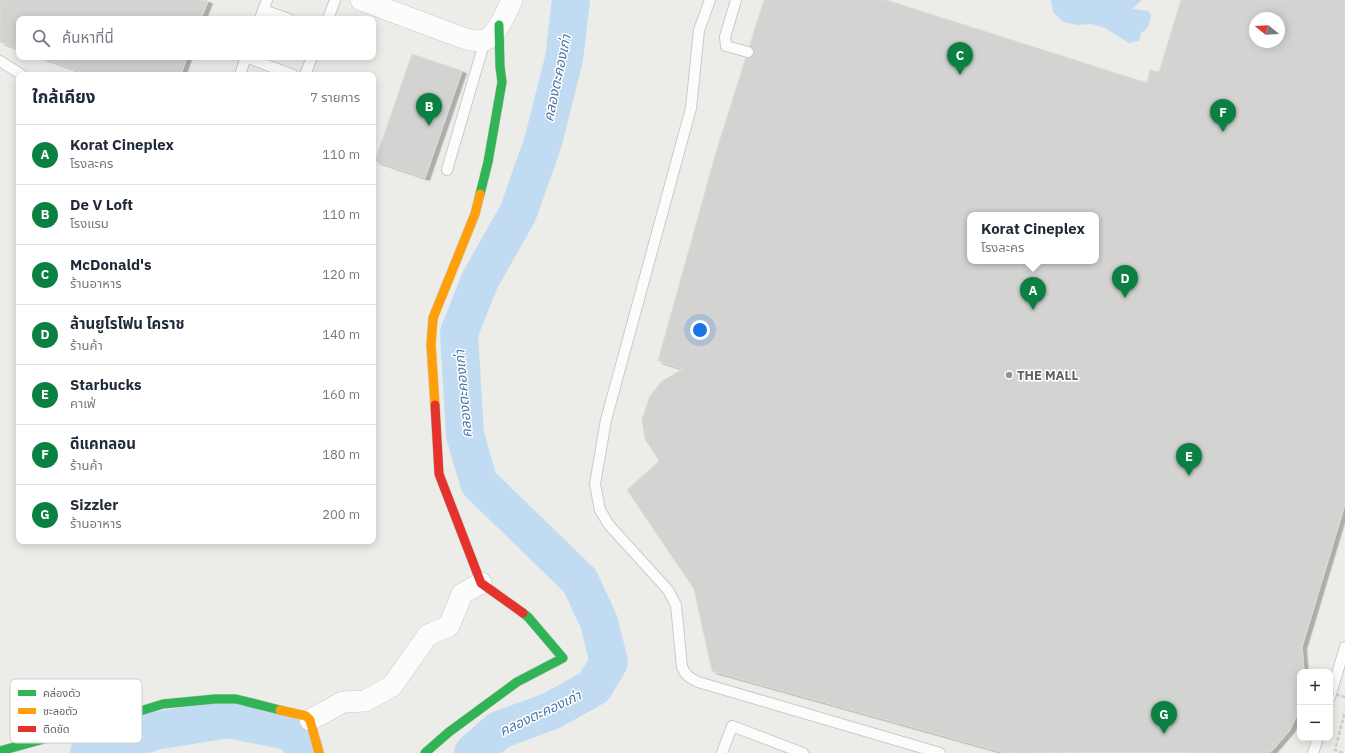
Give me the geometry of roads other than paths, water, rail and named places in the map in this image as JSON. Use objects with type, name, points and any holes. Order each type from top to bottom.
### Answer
[{"type":"street","points":[[361,0],[476,41],[485,40],[493,34],[508,10],[512,0]]},
{"type":"street","points":[[426,753],[449,732],[517,682],[563,658],[528,617],[481,583],[440,474],[431,338],[433,318],[475,214],[488,162],[502,82],[500,67],[499,25]]},
{"type":"street","points":[[310,720],[343,702],[365,701],[392,686],[428,635],[449,626],[462,594],[481,583]]},
{"type":"street","points":[[142,710],[163,704],[215,699],[236,699],[306,716],[310,720],[319,753]]},
{"type":"street","points":[[0,751],[29,743]]},
{"type":"lane","points":[[261,16],[267,0]]},
{"type":"lane","points":[[329,16],[335,0]]},
{"type":"lane","points":[[710,0],[699,30],[691,108],[606,420],[595,484],[600,510],[609,525],[668,590],[676,605],[682,667],[688,677],[706,684],[940,753]]},
{"type":"lane","points":[[736,0],[725,37],[726,46],[748,52]]},
{"type":"lane","points":[[263,16],[269,12],[280,16]]},
{"type":"lane","points":[[447,170],[485,40]]},
{"type":"lane","points":[[241,72],[245,60]]},
{"type":"lane","points":[[254,60],[285,72]]},
{"type":"lane","points":[[306,72],[311,60]]},
{"type":"lane","points":[[0,62],[17,72]]},
{"type":"lane","points":[[1333,687],[1345,647]]},
{"type":"lane","points":[[722,753],[732,726],[803,753]]},
{"type":"lane","points":[[1313,753],[1317,741]]},
{"type":"water","points":[[1051,0],[1142,0],[1133,9],[1148,11],[1151,18],[1147,28],[1141,33],[1139,41],[1129,43],[1105,28],[1092,24],[1077,25],[1063,22],[1053,12]]},
{"type":"waterway","name":"คลองตะคองเก่า","points":[[473,753],[499,730],[551,711],[594,687],[609,662],[599,622],[580,581],[479,483],[465,435],[459,333],[480,280],[518,213],[543,142],[564,59],[571,0]]},
{"type":"waterway","name":"คลองตะคองเก่า","points":[[142,735],[155,731],[228,719],[293,732],[303,746],[305,753]]},
{"type":"waterway","name":"คลองตะคองเก่า","points":[[89,753],[119,743]]},
{"type":"place","name":"McDonald's","points":[[960,75]]},
{"type":"place","name":"De V Loft","points":[[429,126]]},
{"type":"place","name":"ดีแคทลอน","points":[[1223,132]]},
{"type":"place","name":"ล้านยูโรโฟน โคราช","points":[[1125,298]]},
{"type":"place","name":"Korat Cineplex","points":[[1033,310]]},
{"type":"place","name":"THE MALL","points":[[1009,375]]},
{"type":"place","name":"Starbucks","points":[[1189,476]]},
{"type":"place","name":"Sizzler","points":[[1164,734]]}]
